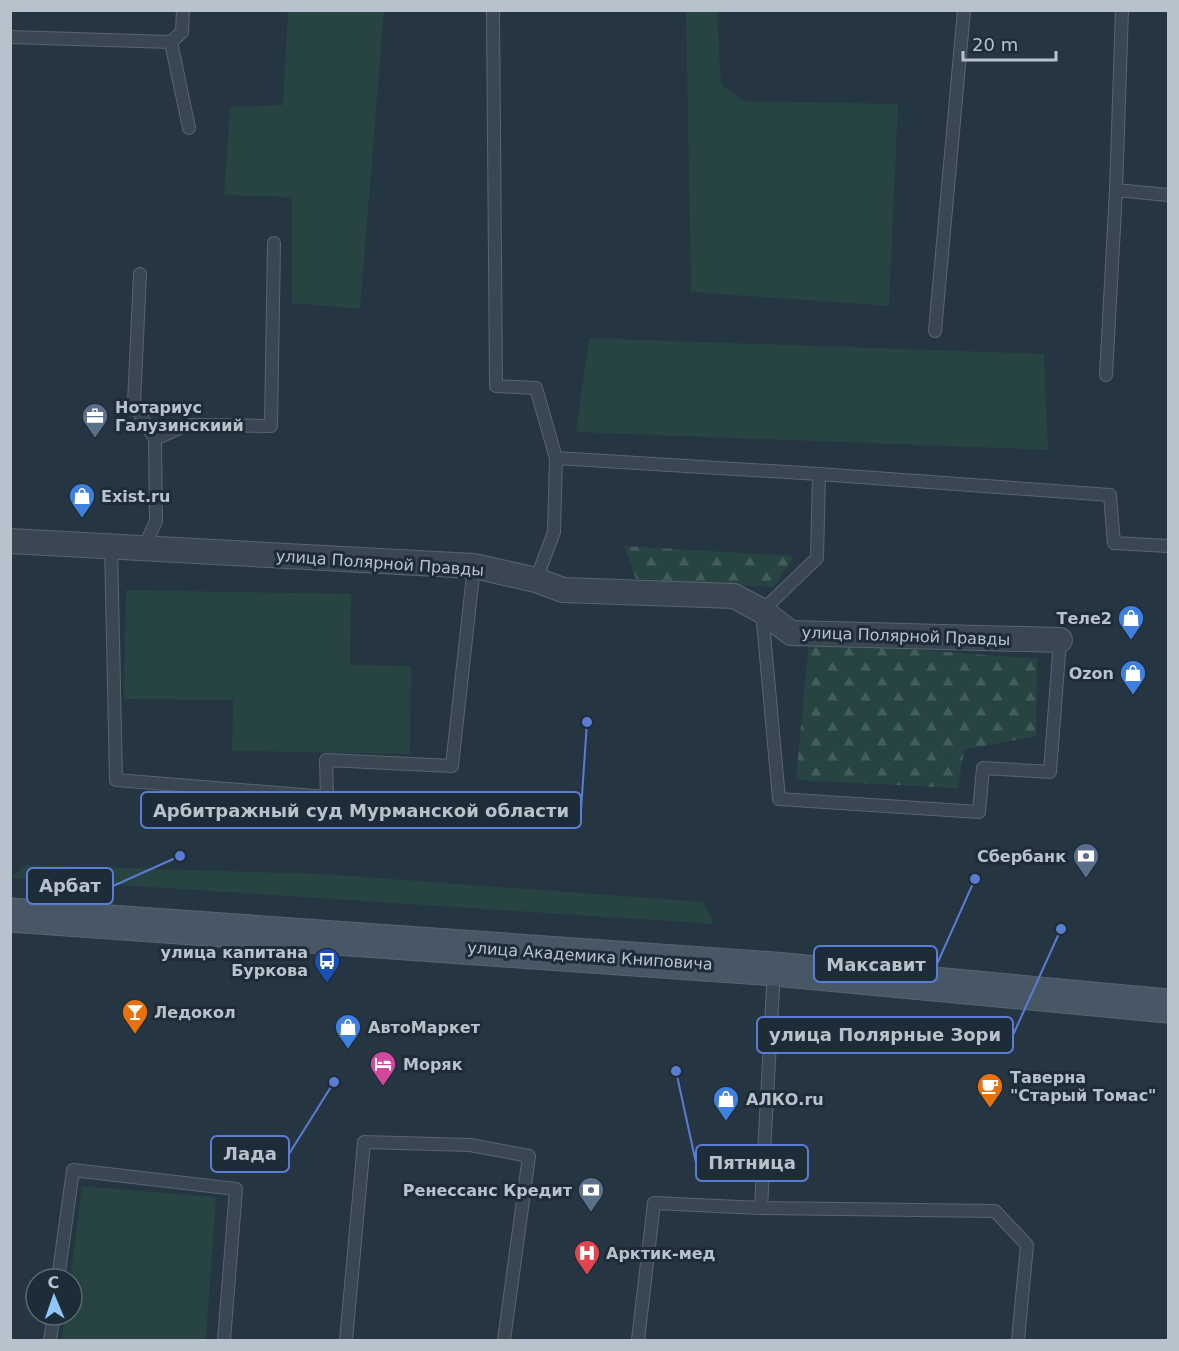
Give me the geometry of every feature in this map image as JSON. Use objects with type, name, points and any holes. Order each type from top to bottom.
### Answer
[{"type":"main road","name":"улица Академика Книповича","points":[[10,915],[774,969],[1168,1006]]},
{"type":"street","name":"улица Полярной Правды","points":[[10,541],[474,566],[536,579],[563,590],[734,596],[762,611],[791,633],[1060,640]]},
{"type":"lane","points":[[10,37],[171,42],[182,32],[183,10]]},
{"type":"lane","points":[[493,10],[496,386],[536,388],[555,458],[554,532],[536,579]]},
{"type":"lane","points":[[935,331],[964,10]]},
{"type":"lane","points":[[1106,375],[1116,190],[1122,10]]},
{"type":"lane","points":[[171,42],[189,128]]},
{"type":"lane","points":[[1116,190],[1168,195]]},
{"type":"lane","points":[[156,440],[186,426],[271,426],[274,243]]},
{"type":"lane","points":[[140,274],[134,404],[156,440],[156,521],[144,548]]},
{"type":"lane","points":[[555,458],[1110,495],[1114,543],[1168,546]]},
{"type":"lane","points":[[819,474],[817,558],[762,611],[779,799],[979,812],[983,768],[1050,772],[1060,640]]},
{"type":"lane","points":[[111,546],[116,780],[327,797],[326,760],[452,766],[474,566]]},
{"type":"lane","points":[[762,1208],[774,969]]},
{"type":"lane","points":[[346,1341],[364,1142],[470,1145],[529,1156],[504,1341]]},
{"type":"lane","points":[[60,1267],[72,1170],[236,1189],[224,1341]]},
{"type":"lane","points":[[638,1341],[654,1203],[762,1208],[995,1211],[1027,1245],[1018,1341]]},
{"type":"green space","points":[[288,11],[384,11],[360,309],[292,303],[292,197],[224,195],[230,107],[283,105]]},
{"type":"green space","points":[[686,11],[717,11],[721,84],[744,101],[898,104],[889,306],[691,292]]},
{"type":"green space","points":[[589,338],[1044,354],[1048,450],[576,432]]},
{"type":"green space","points":[[624,546],[794,556],[774,587],[636,579]]},
{"type":"green space","points":[[126,590],[351,594],[350,665],[411,666],[410,754],[232,751],[233,700],[124,699]]},
{"type":"green space","points":[[809,641],[1037,659],[1036,736],[964,750],[958,788],[796,780]]},
{"type":"green space","points":[[25,865],[323,874],[704,902],[714,924],[12,878]]},
{"type":"green space","points":[[82,1186],[216,1197],[206,1340],[61,1340],[63,1327],[84,1327],[84,1267],[72,1267]]},
{"type":"place","name":"Нотариус Галузинскиий","points":[[95,439]]},
{"type":"place","name":"Exist.ru","points":[[82,519]]},
{"type":"place","name":"Теле2","points":[[1131,641]]},
{"type":"place","name":"Ozon","points":[[1133,696]]},
{"type":"place","name":"Арбитражный суд Мурманской области","points":[[587,722]]},
{"type":"place","name":"Арбат","points":[[180,856]]},
{"type":"place","name":"Максавит","points":[[975,879]]},
{"type":"place","name":"Сбербанк","points":[[1086,879]]},
{"type":"place","name":"улица Полярные Зори","points":[[1061,929]]},
{"type":"place","name":"улица капитана Буркова","points":[[327,984]]},
{"type":"place","name":"Ледокол","points":[[135,1035]]},
{"type":"place","name":"АвтоМаркет","points":[[348,1050]]},
{"type":"place","name":"Пятница","points":[[676,1071]]},
{"type":"place","name":"Лада","points":[[334,1082]]},
{"type":"place","name":"Моряк","points":[[383,1087]]},
{"type":"place","name":"Таверна \"Старый Томас\"","points":[[990,1109]]},
{"type":"place","name":"АЛКО.ru","points":[[726,1122]]},
{"type":"place","name":"Ренессанс Кредит","points":[[591,1213]]},
{"type":"place","name":"Арктик-мед","points":[[587,1276]]}]
